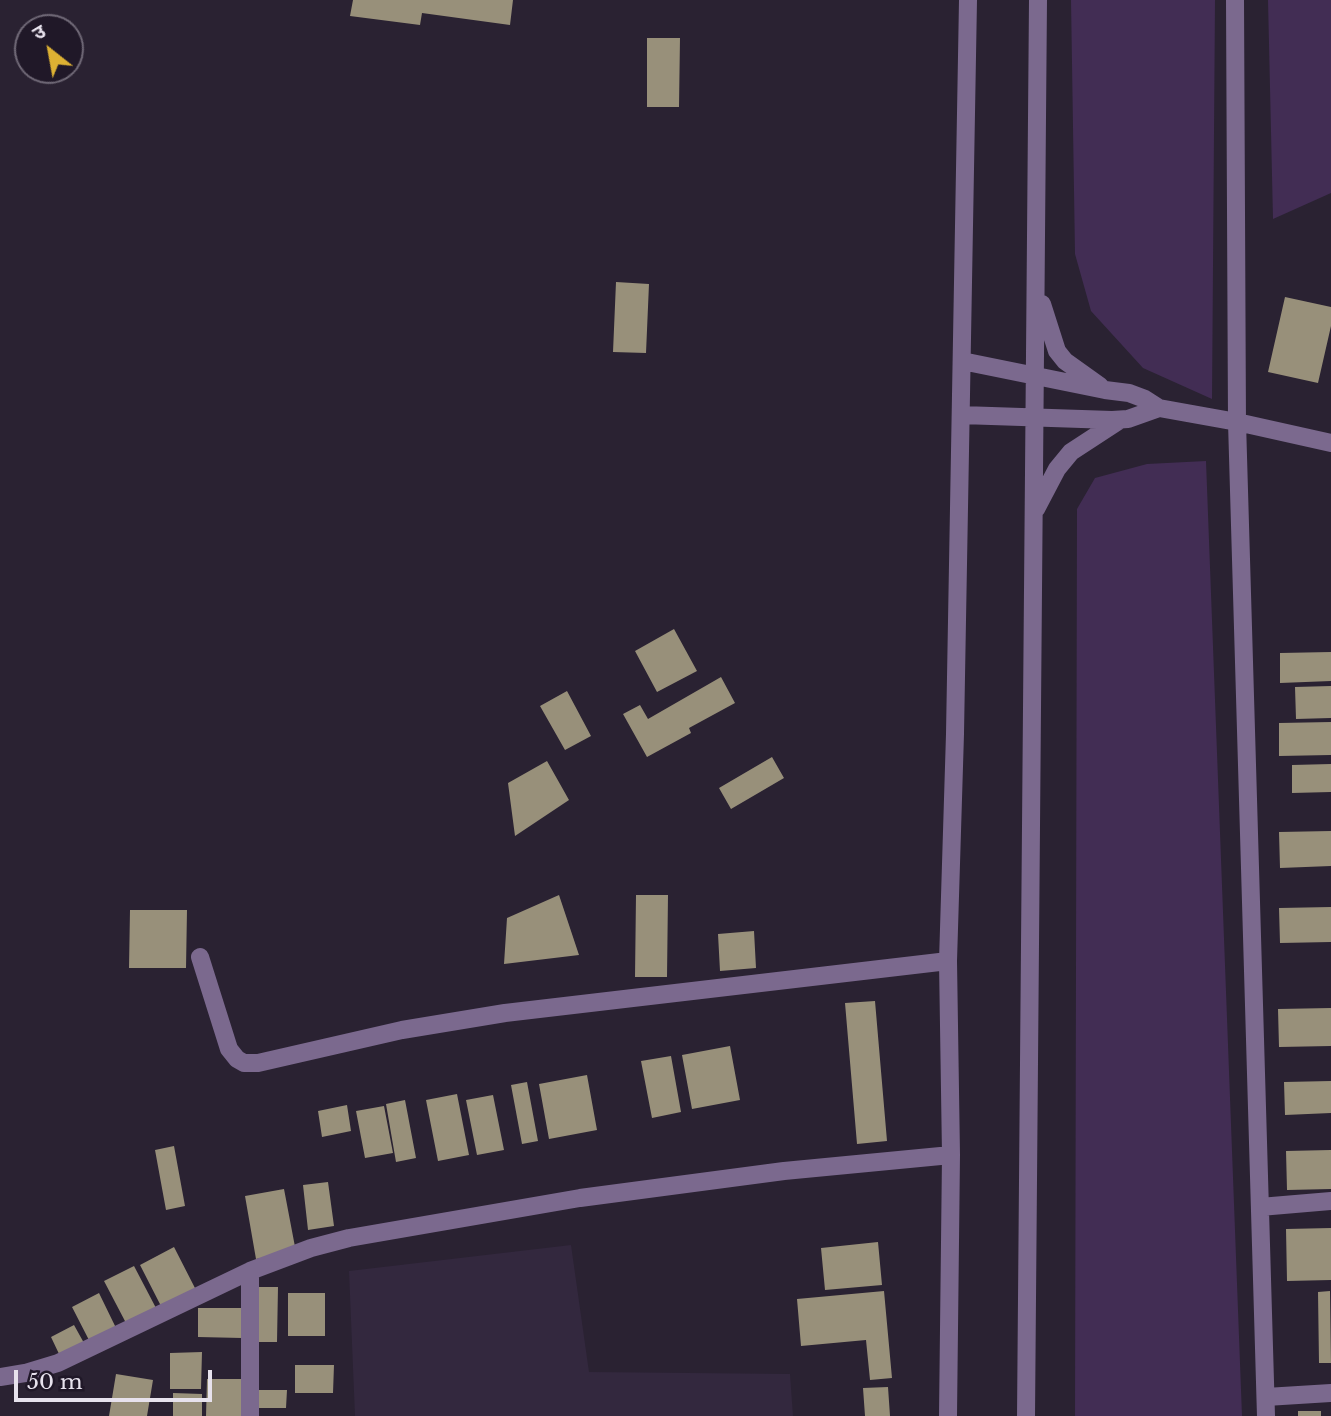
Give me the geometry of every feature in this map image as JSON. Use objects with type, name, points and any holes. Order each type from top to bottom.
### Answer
[{"type":"street","points":[[948,1416],[951,1155],[948,961],[955,734],[968,0]]},
{"type":"street","points":[[1026,1416],[1038,0]]},
{"type":"street","points":[[1235,0],[1237,422],[1266,1416]]},
{"type":"street","points":[[1037,288],[1057,351],[1065,361],[1105,390]]},
{"type":"street","points":[[962,361],[1138,396],[1159,408],[1331,443]]},
{"type":"street","points":[[961,415],[1120,420],[1159,408]]},
{"type":"street","points":[[1034,512],[1057,469],[1071,452],[1120,420]]},
{"type":"street","points":[[200,957],[229,1049],[244,1063],[269,1060],[402,1030],[505,1013],[948,961]]},
{"type":"street","points":[[0,1377],[26,1373],[58,1363],[250,1270],[311,1248],[349,1238],[525,1207],[784,1171],[951,1155]]},
{"type":"street","points":[[1260,1207],[1331,1201]]},
{"type":"street","points":[[250,1270],[250,1416]]},
{"type":"street","points":[[1266,1397],[1331,1394]]},
{"type":"shaded area","points":[[1071,0],[1215,0],[1212,399],[1143,368],[1091,311],[1075,254]]},
{"type":"shaded area","points":[[1268,0],[1331,0],[1331,193],[1273,219]]},
{"type":"shaded area","points":[[1206,461],[1242,1416],[1075,1416],[1077,509],[1095,478],[1147,464]]},
{"type":"shaded area","points":[[571,1245],[589,1372],[790,1374],[793,1416],[355,1416],[349,1271]]},
{"type":"building","points":[[353,0],[513,0],[510,25],[422,13],[420,25],[350,16]]},
{"type":"building","points":[[647,38],[680,38],[679,107],[647,107]]},
{"type":"building","points":[[616,282],[649,284],[646,353],[613,352]]},
{"type":"building","points":[[1285,297],[1331,307],[1331,326],[1318,383],[1268,372]]},
{"type":"building","points":[[674,629],[697,671],[657,692],[635,651]]},
{"type":"building","points":[[1331,652],[1331,681],[1280,683],[1280,653]]},
{"type":"building","points":[[721,677],[735,703],[689,728],[691,733],[647,757],[623,714],[640,705],[648,719]]},
{"type":"building","points":[[1331,686],[1331,718],[1296,719],[1295,687]]},
{"type":"building","points":[[567,691],[591,736],[565,750],[540,706]]},
{"type":"building","points":[[1331,722],[1331,755],[1279,756],[1279,723]]},
{"type":"building","points":[[772,757],[784,778],[731,809],[719,788]]},
{"type":"building","points":[[547,761],[569,800],[515,836],[508,783]]},
{"type":"building","points":[[1331,764],[1331,792],[1292,793],[1292,765]]},
{"type":"building","points":[[1331,831],[1331,866],[1280,868],[1279,832]]},
{"type":"building","points":[[559,895],[579,955],[504,964],[507,918]]},
{"type":"building","points":[[636,895],[668,895],[667,977],[635,977]]},
{"type":"building","points":[[1331,907],[1331,942],[1280,943],[1279,908]]},
{"type":"building","points":[[130,910],[187,910],[186,968],[129,968]]},
{"type":"building","points":[[754,931],[756,968],[720,971],[718,934]]},
{"type":"building","points":[[875,1001],[887,1141],[857,1144],[845,1003]]},
{"type":"building","points":[[1331,1008],[1331,1046],[1279,1047],[1278,1009]]},
{"type":"building","points":[[730,1046],[740,1100],[692,1109],[682,1055]]},
{"type":"building","points":[[671,1056],[681,1112],[652,1118],[641,1061]]},
{"type":"building","points":[[587,1075],[597,1130],[549,1139],[539,1084]]},
{"type":"building","points":[[1331,1081],[1331,1113],[1285,1115],[1284,1082]]},
{"type":"building","points":[[527,1082],[538,1141],[522,1144],[511,1085]]},
{"type":"building","points":[[457,1094],[469,1155],[438,1161],[426,1100]]},
{"type":"building","points":[[493,1095],[504,1150],[477,1155],[466,1100]]},
{"type":"building","points":[[405,1100],[416,1158],[396,1162],[386,1104]]},
{"type":"building","points":[[347,1105],[351,1131],[322,1137],[318,1111]]},
{"type":"building","points":[[384,1106],[393,1153],[365,1158],[356,1111]]},
{"type":"building","points":[[174,1146],[185,1206],[166,1210],[155,1150]]},
{"type":"building","points":[[1331,1150],[1331,1189],[1287,1190],[1286,1151]]},
{"type":"building","points":[[328,1182],[334,1226],[308,1230],[303,1185]]},
{"type":"building","points":[[284,1189],[296,1252],[256,1259],[245,1196]]},
{"type":"building","points":[[1331,1228],[1331,1280],[1287,1281],[1286,1229]]},
{"type":"building","points":[[878,1242],[882,1285],[825,1290],[821,1248]]},
{"type":"building","points":[[174,1247],[196,1290],[162,1308],[140,1265]]},
{"type":"building","points":[[134,1266],[156,1308],[126,1323],[104,1281]]},
{"type":"building","points":[[257,1287],[278,1287],[277,1342],[257,1342]]},
{"type":"building","points":[[884,1291],[892,1378],[870,1380],[866,1340],[801,1346],[797,1299]]},
{"type":"building","points":[[1330,1291],[1331,1363],[1319,1363],[1318,1292]]},
{"type":"building","points":[[99,1293],[117,1330],[91,1344],[72,1307]]},
{"type":"building","points":[[288,1293],[325,1293],[325,1336],[288,1336]]},
{"type":"building","points":[[198,1308],[242,1308],[242,1338],[198,1337]]},
{"type":"building","points":[[74,1325],[84,1343],[60,1356],[51,1337]]},
{"type":"building","points":[[202,1352],[201,1389],[170,1389],[170,1353]]},
{"type":"building","points":[[295,1365],[334,1365],[333,1393],[295,1393]]},
{"type":"building","points":[[116,1374],[153,1380],[147,1416],[109,1416]]},
{"type":"building","points":[[207,1379],[247,1379],[246,1416],[206,1416]]},
{"type":"building","points":[[888,1387],[890,1416],[865,1416],[863,1388]]},
{"type":"building","points":[[257,1390],[287,1390],[286,1408],[257,1408]]},
{"type":"building","points":[[173,1393],[202,1394],[202,1416],[173,1416]]},
{"type":"building","points":[[1298,1411],[1321,1411],[1321,1416],[1298,1416]]}]
